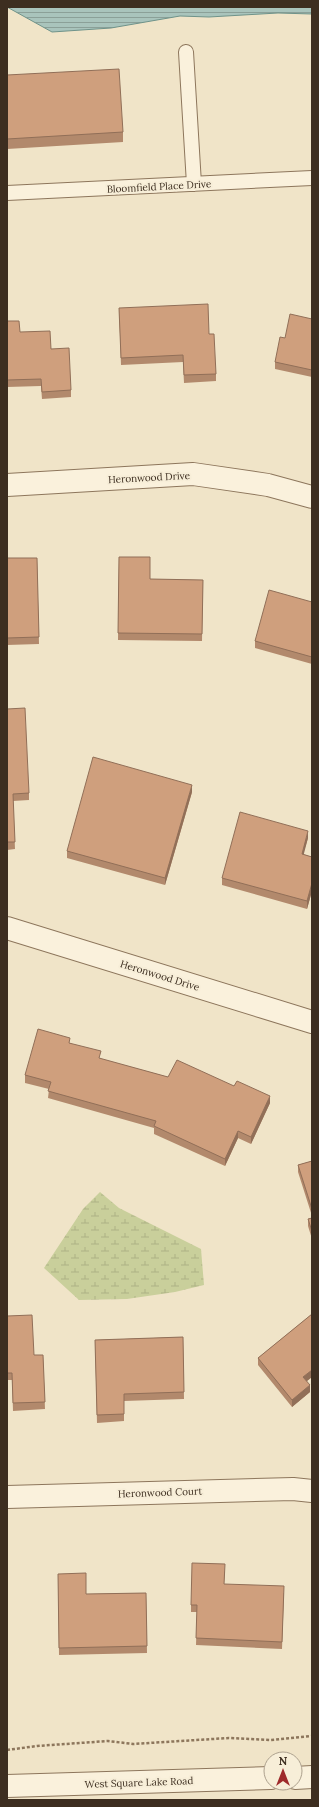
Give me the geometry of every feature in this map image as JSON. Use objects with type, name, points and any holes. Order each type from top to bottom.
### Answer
[{"type":"street","name":"Heronwood Drive","points":[[7,485],[193,474],[268,485],[312,497]]},
{"type":"street","name":"Heronwood Drive","points":[[7,928],[312,1022]]},
{"type":"street","name":"Heronwood Court","points":[[7,1497],[294,1489],[312,1491]]},
{"type":"street","name":"West Square Lake Road","points":[[7,1786],[263,1778]]},
{"type":"lane","points":[[186,52],[194,184]]},
{"type":"lane","name":"Bloomfield Place Drive","points":[[7,194],[312,178]]},
{"type":"path","points":[[7,1750],[37,1746],[108,1741],[133,1744],[229,1738],[271,1740],[312,1736]]},
{"type":"green space","points":[[100,1192],[119,1208],[201,1249],[204,1285],[175,1292],[127,1299],[79,1300],[44,1268],[83,1209]]},
{"type":"water","points":[[7,7],[312,7],[312,14],[278,13],[209,17],[180,16],[111,28],[52,32]]},
{"type":"building","points":[[119,69],[123,132],[7,139],[7,75]]},
{"type":"building","points":[[208,304],[209,334],[214,334],[216,374],[184,375],[183,355],[121,358],[119,308]]},
{"type":"building","points":[[290,314],[312,319],[312,370],[275,362],[280,337],[285,338]]},
{"type":"building","points":[[7,321],[19,321],[20,332],[50,331],[51,349],[69,348],[71,390],[42,392],[41,379],[7,380]]},
{"type":"building","points":[[119,557],[150,557],[150,579],[203,580],[202,634],[118,633]]},
{"type":"building","points":[[7,558],[37,558],[39,637],[7,638]]},
{"type":"building","points":[[269,590],[312,602],[312,657],[255,641]]},
{"type":"building","points":[[25,708],[29,793],[13,794],[15,842],[7,842],[7,709]]},
{"type":"building","points":[[93,757],[192,785],[165,878],[67,851]]},
{"type":"building","points":[[240,812],[308,831],[302,854],[312,857],[312,883],[307,901],[222,878]]},
{"type":"building","points":[[38,1029],[70,1038],[69,1043],[101,1051],[99,1058],[168,1077],[177,1060],[234,1086],[237,1081],[270,1096],[251,1137],[238,1131],[225,1159],[154,1126],[156,1121],[48,1091],[51,1082],[25,1075]]},
{"type":"building","points":[[312,1161],[312,1209],[298,1165]]},
{"type":"building","points":[[312,1218],[312,1231],[308,1219]]},
{"type":"building","points":[[312,1314],[312,1370],[303,1377],[310,1385],[292,1400],[258,1358]]},
{"type":"building","points":[[32,1315],[34,1355],[43,1355],[45,1402],[13,1403],[12,1373],[7,1373],[7,1316]]},
{"type":"building","points":[[183,1337],[184,1392],[124,1394],[124,1414],[97,1415],[95,1340]]},
{"type":"building","points":[[192,1563],[225,1564],[224,1584],[284,1586],[282,1642],[196,1638],[197,1605],[191,1605]]},
{"type":"building","points":[[86,1573],[86,1594],[146,1593],[147,1646],[59,1648],[58,1574]]}]
